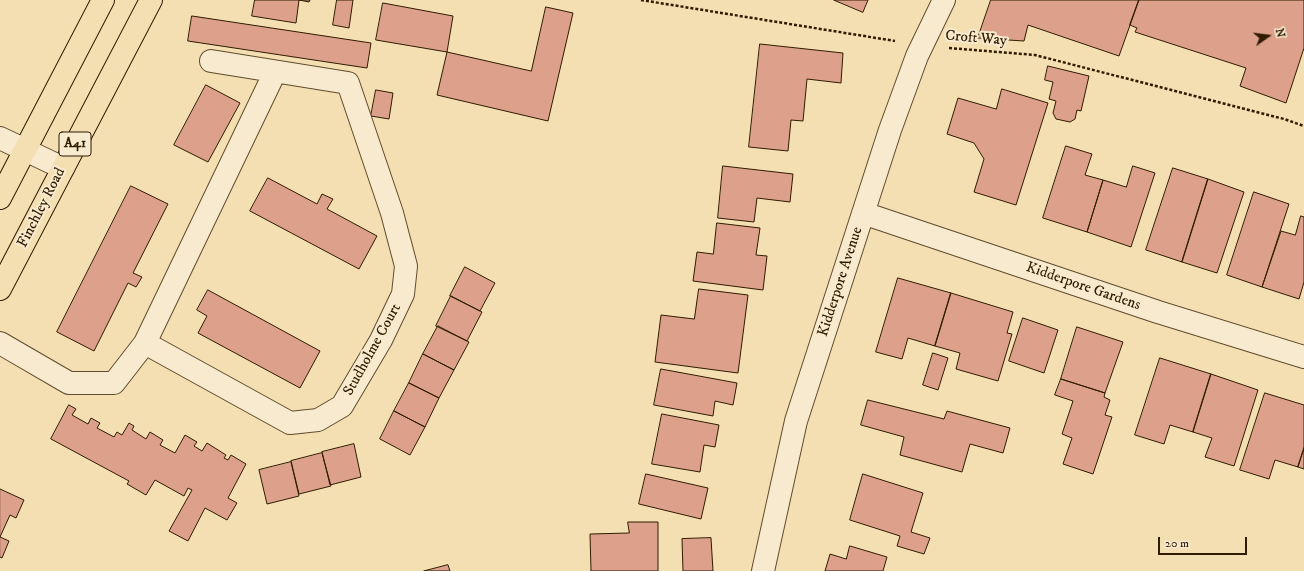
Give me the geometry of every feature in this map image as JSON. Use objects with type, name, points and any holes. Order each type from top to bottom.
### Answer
[{"type":"highway","name":"A41","points":[[0,198],[103,0]]},
{"type":"highway","name":"Finchley Road","points":[[0,289],[151,0]]},
{"type":"street","name":"Kidderpore Avenue","points":[[763,571],[796,421],[890,130],[923,45],[944,0]]},
{"type":"street","name":"Studholme Court","points":[[145,344],[290,423],[318,420],[342,406],[381,340],[403,294],[406,266],[392,213],[348,83],[211,61]]},
{"type":"street","points":[[0,342],[69,383],[114,383],[145,344],[275,72]]},
{"type":"street","points":[[0,138],[63,168]]},
{"type":"street","name":"Kidderpore Gardens","points":[[863,213],[1158,312],[1304,357]]},
{"type":"path","name":"Croft Way","points":[[641,0],[923,45],[1035,55],[1284,119],[1304,126]]},
{"type":"building","points":[[255,0],[299,0],[296,23],[252,16]]},
{"type":"building","points":[[299,0],[310,0],[309,2]]},
{"type":"building","points":[[337,0],[353,0],[349,28],[333,25]]},
{"type":"building","points":[[834,0],[868,0],[863,12]]},
{"type":"building","points":[[991,0],[1139,0],[1119,56],[1028,25],[1024,41],[978,38]]},
{"type":"building","points":[[1139,0],[1304,0],[1304,48],[1286,103],[1240,86],[1246,68],[1135,32],[1137,28],[1130,25]]},
{"type":"building","points":[[383,3],[453,16],[447,52],[376,40]]},
{"type":"building","points":[[546,7],[573,13],[548,121],[437,95],[447,52],[531,71]]},
{"type":"building","points":[[192,16],[371,43],[367,68],[188,41]]},
{"type":"building","points":[[760,44],[843,53],[841,83],[807,79],[803,121],[791,120],[788,151],[749,147]]},
{"type":"building","points":[[1048,66],[1089,76],[1081,111],[1077,110],[1075,119],[1070,122],[1056,119],[1053,113],[1056,101],[1049,99],[1053,82],[1045,80]]},
{"type":"building","points":[[206,85],[240,103],[208,162],[174,145]]},
{"type":"building","points":[[1002,89],[1048,103],[1016,205],[974,192],[984,159],[974,143],[947,134],[958,98],[996,109]]},
{"type":"building","points":[[376,90],[393,93],[389,119],[371,116]]},
{"type":"building","points":[[1066,146],[1092,154],[1085,175],[1103,180],[1087,232],[1043,218]]},
{"type":"building","points":[[723,166],[793,174],[790,202],[757,198],[754,222],[718,218]]},
{"type":"building","points":[[1133,166],[1155,173],[1131,247],[1087,232],[1103,180],[1126,187]]},
{"type":"building","points":[[1173,168],[1208,179],[1182,262],[1146,250]]},
{"type":"building","points":[[268,178],[317,204],[322,194],[333,199],[327,209],[377,236],[359,269],[250,211]]},
{"type":"building","points":[[1208,179],[1244,192],[1217,273],[1182,262]]},
{"type":"building","points":[[131,186],[168,204],[133,273],[142,277],[136,287],[128,283],[94,351],[57,332]]},
{"type":"building","points":[[1254,192],[1289,204],[1262,287],[1227,275]]},
{"type":"building","points":[[1301,216],[1304,217],[1304,282],[1299,299],[1262,287],[1281,231],[1295,235]]},
{"type":"building","points":[[717,223],[760,228],[756,255],[767,256],[763,290],[693,281],[697,252],[713,254]]},
{"type":"building","points":[[465,267],[495,283],[480,311],[450,296]]},
{"type":"building","points":[[898,278],[951,293],[935,346],[908,338],[902,359],[876,352]]},
{"type":"building","points":[[699,289],[748,295],[738,373],[655,362],[661,315],[694,319]]},
{"type":"building","points":[[208,290],[320,351],[300,388],[198,333],[207,316],[197,310]]},
{"type":"building","points":[[951,293],[1013,312],[1007,333],[1012,334],[998,381],[956,369],[960,353],[935,346]]},
{"type":"building","points":[[451,296],[482,312],[467,341],[436,326]]},
{"type":"building","points":[[1023,318],[1058,330],[1044,373],[1009,361]]},
{"type":"building","points":[[438,326],[469,342],[454,370],[423,354]]},
{"type":"building","points":[[1077,327],[1123,342],[1105,393],[1061,379]]},
{"type":"building","points":[[933,353],[948,358],[938,390],[923,385]]},
{"type":"building","points":[[423,354],[454,370],[439,398],[409,383]]},
{"type":"building","points":[[1160,358],[1211,374],[1193,432],[1170,425],[1164,444],[1135,435]]},
{"type":"building","points":[[661,369],[737,383],[733,405],[715,401],[713,416],[654,405]]},
{"type":"building","points":[[1211,374],[1258,390],[1234,466],[1205,457],[1212,438],[1193,432]]},
{"type":"building","points":[[1061,379],[1105,393],[1104,397],[1110,400],[1105,415],[1112,417],[1093,474],[1063,464],[1072,438],[1062,434],[1073,401],[1055,395]]},
{"type":"building","points":[[409,383],[439,398],[425,427],[394,411]]},
{"type":"building","points":[[1265,393],[1304,405],[1304,448],[1298,467],[1275,460],[1269,479],[1240,470]]},
{"type":"building","points":[[868,400],[944,419],[947,411],[1010,428],[1003,453],[970,444],[962,472],[900,455],[904,437],[861,425]]},
{"type":"building","points":[[69,405],[76,409],[72,415],[88,424],[91,418],[100,423],[97,428],[114,437],[117,432],[122,435],[129,423],[134,426],[132,430],[146,439],[150,432],[163,440],[160,445],[175,453],[185,435],[197,442],[194,446],[202,451],[207,443],[226,455],[224,458],[228,460],[231,455],[246,464],[228,498],[237,503],[227,520],[205,508],[188,541],[169,531],[192,490],[188,488],[184,496],[155,480],[146,495],[127,484],[129,481],[51,439]]},
{"type":"building","points":[[394,411],[425,427],[410,455],[380,439]]},
{"type":"building","points":[[662,414],[719,425],[715,447],[704,445],[700,472],[652,464]]},
{"type":"building","points":[[354,444],[361,477],[330,485],[322,452]]},
{"type":"building","points":[[1304,448],[1304,469],[1298,467]]},
{"type":"building","points":[[322,453],[331,486],[299,494],[291,461]]},
{"type":"building","points":[[291,462],[299,496],[267,504],[259,470]]},
{"type":"building","points":[[646,474],[708,488],[701,519],[639,504]]},
{"type":"building","points":[[863,474],[923,493],[911,532],[930,538],[924,554],[897,546],[900,536],[850,520]]},
{"type":"building","points":[[0,489],[24,500],[16,518],[10,515],[0,537]]},
{"type":"building","points":[[628,522],[658,522],[658,571],[591,571],[590,534],[629,533]]},
{"type":"building","points":[[0,537],[9,541],[2,558],[0,557]]},
{"type":"building","points":[[711,538],[713,571],[683,571],[682,539]]},
{"type":"building","points":[[850,546],[887,557],[883,571],[825,571],[830,554],[846,559]]},
{"type":"building","points":[[448,565],[450,571],[424,571]]}]
